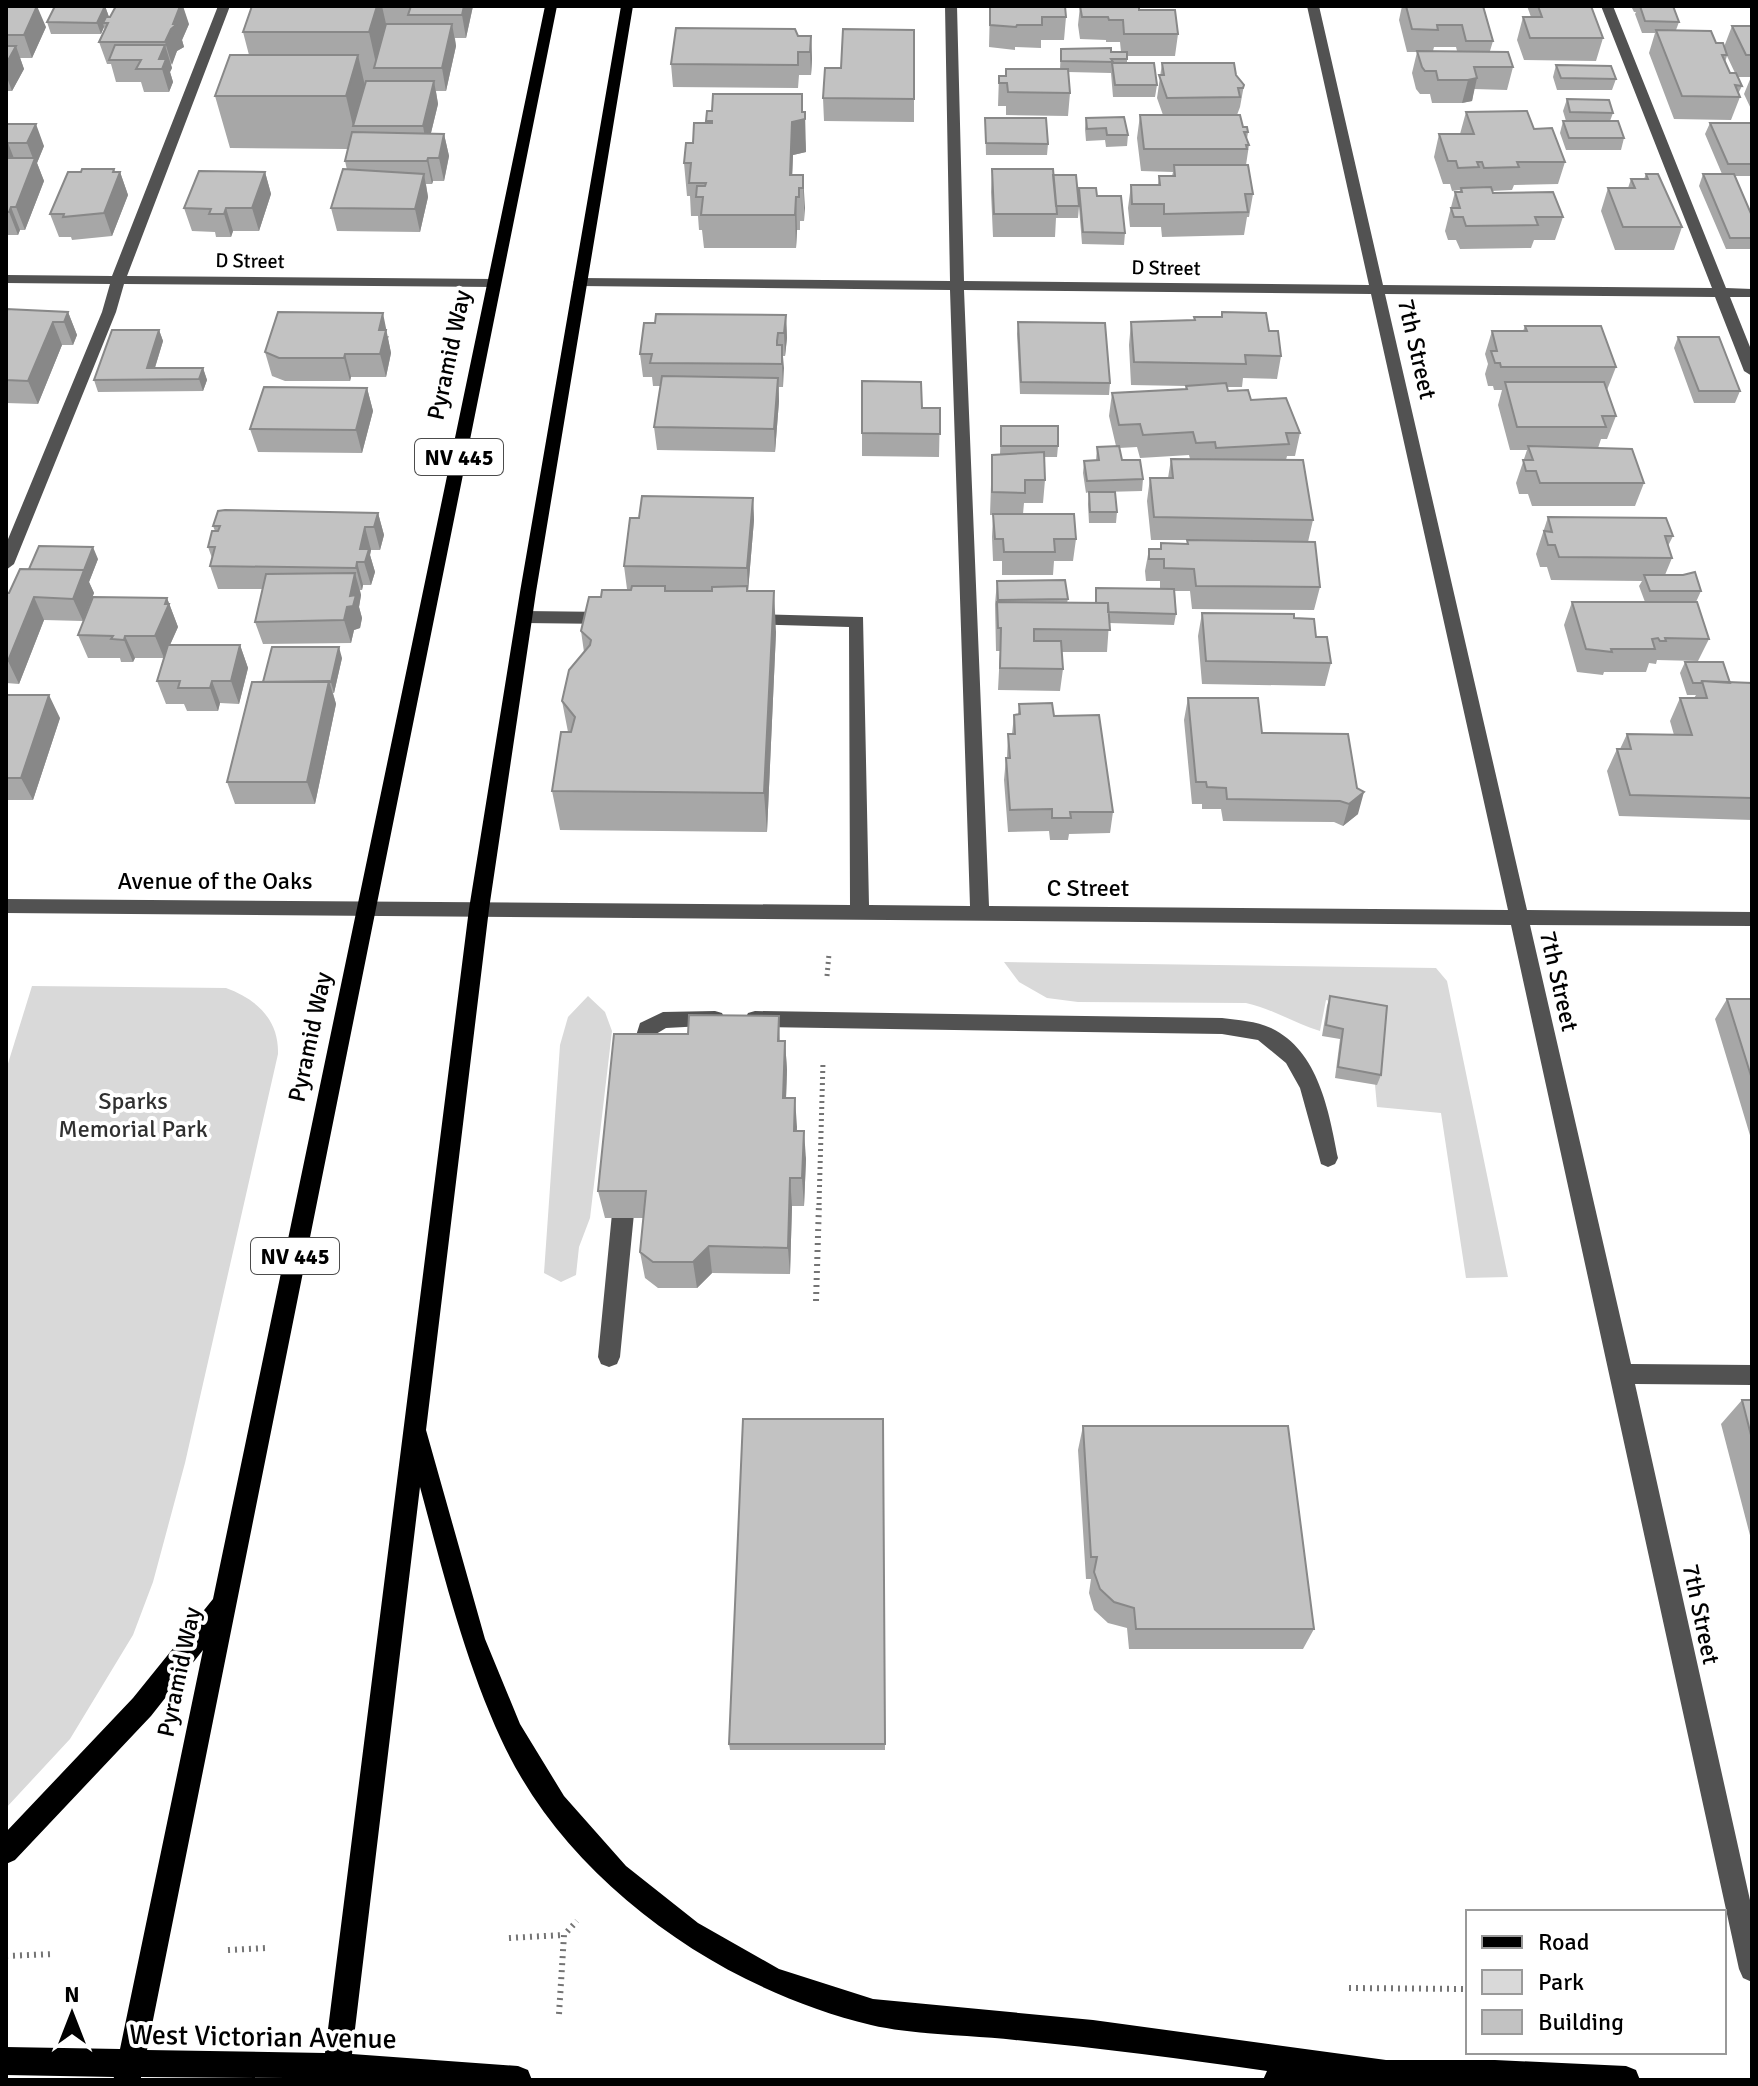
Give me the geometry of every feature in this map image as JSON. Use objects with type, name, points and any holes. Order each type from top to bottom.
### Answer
[{"type":"main road","name":"Pyramid Way","points":[[128,2073],[551,6]]},
{"type":"main road","points":[[335,2074],[479,909],[524,617],[627,6]]},
{"type":"main road","points":[[414,1423],[473,1639],[511,1733],[555,1805],[596,1852],[617,1875],[689,1932],[773,1980],[873,2012],[1093,2034],[1381,2072]]},
{"type":"main road","points":[[6,1851],[142,1707],[224,1604]]},
{"type":"main road","name":"West Victorian Avenue","points":[[6,2061],[128,2073],[335,2074],[518,2080]]},
{"type":"main road","points":[[1277,2080],[1381,2072],[1626,2080]]},
{"type":"street","points":[[6,564],[109,312],[118,280],[224,6]]},
{"type":"street","points":[[951,6],[957,286],[980,913]]},
{"type":"street","name":"7th Street","points":[[1313,6],[1622,1374],[1752,1969]]},
{"type":"street","points":[[1607,6],[1752,371]]},
{"type":"street","name":"D Street","points":[[6,279],[494,283]]},
{"type":"street","name":"D Street","points":[[580,282],[1752,293]]},
{"type":"street","points":[[524,617],[629,618]]},
{"type":"street","points":[[735,619],[857,621],[860,912]]},
{"type":"street","name":"Avenue of the Oaks","points":[[6,906],[423,909]]},
{"type":"street","name":"C Street","points":[[423,909],[1752,919]]},
{"type":"street","points":[[637,1080],[640,1048],[647,1029],[663,1020],[1222,1026],[1264,1034],[1292,1054],[1313,1089],[1328,1158]]},
{"type":"street","points":[[609,1357],[627,1175]]},
{"type":"street","points":[[1622,1374],[1752,1375]]},
{"type":"path","points":[[816,1301],[829,953]]},
{"type":"path","points":[[559,2014],[564,1935],[577,1921]]},
{"type":"path","points":[[509,1938],[564,1935]]},
{"type":"path","points":[[228,1950],[267,1948]]},
{"type":"path","points":[[6,1956],[54,1954]]},
{"type":"path","points":[[1349,1988],[1466,1989]]},
{"type":"green space","points":[[1004,962],[1436,968],[1447,981],[1508,1277],[1466,1278],[1441,1113],[1377,1107],[1375,1085],[1387,1013],[1326,1000],[1320,1031],[1246,1003],[1078,1002],[1047,998],[1019,982]]},
{"type":"green space","name":"Sparks Memorial Park","points":[[32,986],[226,988],[247,998],[264,1012],[275,1030],[278,1054],[185,1463],[153,1582],[133,1635],[70,1739],[6,1808],[6,1070]]},
{"type":"green space","points":[[588,996],[605,1012],[612,1031],[590,1218],[579,1247],[576,1275],[561,1282],[544,1273],[560,1045],[568,1017]]},
{"type":"building","points":[[6,6],[37,6],[24,35],[6,35]]},
{"type":"building","points":[[55,6],[105,6],[97,23],[47,22]]},
{"type":"building","points":[[116,6],[180,6],[173,24],[177,24],[165,42],[99,42],[108,23],[103,23]]},
{"type":"building","points":[[252,6],[377,6],[369,32],[243,32]]},
{"type":"building","points":[[411,6],[464,6],[462,15],[408,15]]},
{"type":"building","points":[[990,6],[1065,6],[1066,17],[1042,17],[1042,25],[990,25]]},
{"type":"building","points":[[1080,6],[1139,6],[1139,10],[1175,10],[1178,34],[1124,34],[1123,20],[1082,17]]},
{"type":"building","points":[[1406,6],[1483,6],[1493,41],[1466,41],[1462,25],[1437,25],[1438,30],[1412,29]]},
{"type":"building","points":[[1538,6],[1591,6],[1603,38],[1530,38],[1523,17],[1542,17]]},
{"type":"building","points":[[1640,6],[1673,6],[1679,22],[1645,21]]},
{"type":"building","points":[[386,24],[452,24],[442,68],[374,68]]},
{"type":"building","points":[[1732,26],[1752,26],[1752,55],[1746,55]]},
{"type":"building","points":[[676,28],[795,29],[798,36],[811,36],[810,52],[798,52],[798,65],[671,64]]},
{"type":"building","points":[[843,29],[914,30],[914,99],[823,98],[825,68],[841,68]]},
{"type":"building","points":[[1656,30],[1711,31],[1716,43],[1723,43],[1727,55],[1722,55],[1730,73],[1736,73],[1742,86],[1735,85],[1740,97],[1682,96]]},
{"type":"building","points":[[115,45],[165,45],[159,59],[166,59],[162,69],[136,69],[141,60],[109,60]]},
{"type":"building","points":[[6,46],[16,46],[6,64]]},
{"type":"building","points":[[1111,48],[1111,52],[1127,52],[1127,59],[1111,59],[1113,62],[1061,61],[1061,49]]},
{"type":"building","points":[[1417,51],[1508,52],[1513,67],[1474,67],[1477,78],[1438,80],[1436,71],[1425,71],[1422,67]]},
{"type":"building","points":[[230,55],[358,55],[346,96],[215,96]]},
{"type":"building","points":[[1112,63],[1154,63],[1157,85],[1115,85]]},
{"type":"building","points":[[1162,63],[1234,63],[1236,75],[1244,85],[1238,88],[1240,97],[1167,98],[1159,75],[1164,75]]},
{"type":"building","points":[[1556,65],[1611,66],[1616,79],[1561,78]]},
{"type":"building","points":[[1006,69],[1068,69],[1070,93],[1008,92],[1007,83],[999,83],[999,76],[1006,76]]},
{"type":"building","points":[[366,81],[434,81],[423,126],[353,126]]},
{"type":"building","points":[[713,94],[802,94],[805,119],[792,122],[790,175],[803,175],[803,188],[799,188],[799,197],[796,197],[795,215],[701,215],[703,197],[696,197],[697,186],[705,186],[706,183],[689,183],[691,163],[684,163],[686,143],[693,143],[694,123],[712,123],[706,121],[707,111],[712,111]]},
{"type":"building","points":[[1567,99],[1609,100],[1613,113],[1570,112]]},
{"type":"building","points":[[1527,111],[1534,129],[1552,128],[1565,162],[1517,162],[1519,167],[1484,168],[1482,162],[1477,162],[1479,167],[1458,168],[1456,161],[1448,161],[1439,134],[1474,134],[1466,112]]},
{"type":"building","points":[[1140,115],[1240,115],[1243,127],[1247,127],[1248,132],[1244,132],[1249,145],[1246,145],[1247,149],[1144,149]]},
{"type":"building","points":[[1124,117],[1128,135],[1107,135],[1106,128],[1087,129],[1086,118]]},
{"type":"building","points":[[985,118],[1046,118],[1048,144],[986,143]]},
{"type":"building","points":[[1563,121],[1618,121],[1624,138],[1569,138]]},
{"type":"building","points":[[1710,123],[1752,123],[1752,164],[1728,164]]},
{"type":"building","points":[[6,124],[36,124],[27,143],[8,143],[6,147]]},
{"type":"building","points":[[352,132],[444,134],[439,158],[428,158],[427,161],[345,161]]},
{"type":"building","points":[[6,158],[35,158],[16,207],[11,207],[9,212],[6,212]]},
{"type":"building","points":[[1174,165],[1248,165],[1253,194],[1245,194],[1248,212],[1164,214],[1164,204],[1132,204],[1131,185],[1160,185],[1159,176],[1175,176]]},
{"type":"building","points":[[82,169],[114,169],[113,172],[120,172],[104,213],[63,217],[64,214],[50,214],[68,172],[81,172]]},
{"type":"building","points":[[343,169],[424,174],[415,209],[331,208]]},
{"type":"building","points":[[992,169],[1053,169],[1057,214],[994,214]]},
{"type":"building","points":[[199,171],[265,172],[252,208],[226,208],[224,214],[209,214],[211,209],[184,208]]},
{"type":"building","points":[[1646,174],[1658,174],[1682,227],[1623,227],[1608,188],[1635,188],[1631,179],[1648,179]]},
{"type":"building","points":[[1703,174],[1734,174],[1752,216],[1752,238],[1730,238]]},
{"type":"building","points":[[1053,175],[1076,175],[1079,206],[1056,206]]},
{"type":"building","points":[[1491,187],[1493,193],[1553,192],[1563,217],[1535,217],[1538,225],[1466,226],[1463,217],[1454,217],[1451,208],[1460,208],[1455,192],[1462,192],[1461,188]]},
{"type":"building","points":[[1079,188],[1096,188],[1097,196],[1121,196],[1125,233],[1083,232]]},
{"type":"building","points":[[6,309],[68,312],[64,322],[53,322],[28,381],[6,380]]},
{"type":"building","points":[[278,312],[383,313],[379,330],[386,330],[380,354],[345,354],[344,358],[279,358],[265,352]]},
{"type":"building","points":[[1222,312],[1266,313],[1269,331],[1278,331],[1281,356],[1245,355],[1246,364],[1134,362],[1131,322],[1195,320],[1194,317],[1222,317]]},
{"type":"building","points":[[656,314],[786,315],[784,333],[778,333],[777,341],[777,345],[782,345],[782,364],[650,363],[652,354],[640,354],[644,323],[655,323]]},
{"type":"building","points":[[1018,322],[1105,323],[1110,383],[1021,382]]},
{"type":"building","points":[[1525,326],[1601,326],[1616,367],[1501,367],[1500,363],[1495,363],[1491,351],[1497,351],[1492,331],[1527,331]]},
{"type":"building","points":[[112,330],[159,330],[147,368],[203,368],[199,379],[94,380]]},
{"type":"building","points":[[1678,337],[1719,337],[1740,391],[1699,391]]},
{"type":"building","points":[[662,376],[778,378],[774,429],[654,427]]},
{"type":"building","points":[[862,381],[921,382],[922,408],[940,408],[940,434],[862,433]]},
{"type":"building","points":[[1505,382],[1604,382],[1616,416],[1602,416],[1606,427],[1517,427]]},
{"type":"building","points":[[1226,383],[1228,391],[1248,390],[1251,400],[1286,398],[1300,433],[1286,433],[1289,444],[1216,448],[1215,442],[1196,443],[1193,432],[1143,435],[1140,424],[1119,425],[1112,393],[1187,389],[1186,386]]},
{"type":"building","points":[[264,387],[367,388],[356,430],[250,429]]},
{"type":"building","points":[[1001,426],[1058,426],[1058,446],[1001,446]]},
{"type":"building","points":[[1119,446],[1122,460],[1140,460],[1143,479],[1087,481],[1084,461],[1099,460],[1097,447]]},
{"type":"building","points":[[1528,446],[1632,449],[1644,483],[1540,483],[1536,471],[1526,471],[1523,460],[1533,460]]},
{"type":"building","points":[[1044,452],[1045,480],[1025,480],[1025,493],[992,492],[992,455]]},
{"type":"building","points":[[1171,459],[1303,460],[1313,520],[1154,517],[1150,478],[1173,478]]},
{"type":"building","points":[[1089,492],[1115,492],[1117,512],[1090,512]]},
{"type":"building","points":[[642,496],[753,498],[747,568],[624,566],[630,518],[639,518]]},
{"type":"building","points":[[218,511],[378,513],[374,527],[365,527],[360,549],[369,549],[365,562],[357,562],[356,568],[210,566],[215,547],[208,547],[212,531],[218,531],[220,526],[213,526]]},
{"type":"building","points":[[993,514],[1074,514],[1076,539],[1054,539],[1055,552],[1004,552],[1003,539],[995,539]]},
{"type":"building","points":[[1548,517],[1666,518],[1673,536],[1665,536],[1672,558],[1559,557],[1555,545],[1548,545],[1544,531],[1552,532]]},
{"type":"building","points":[[1187,540],[1315,542],[1320,587],[1196,586],[1194,569],[1164,568],[1164,559],[1149,559],[1149,549],[1161,549],[1161,543],[1188,544]]},
{"type":"building","points":[[39,546],[93,547],[84,570],[29,569]]},
{"type":"building","points":[[20,569],[84,570],[73,599],[34,597],[6,661],[6,593],[9,593]]},
{"type":"building","points":[[1695,572],[1701,591],[1650,591],[1644,575],[1683,575]]},
{"type":"building","points":[[355,573],[350,596],[356,595],[353,606],[347,607],[344,620],[255,622],[266,574]]},
{"type":"building","points":[[1065,580],[1068,599],[998,600],[997,581]]},
{"type":"building","points":[[632,586],[665,586],[665,591],[712,591],[712,587],[747,586],[747,591],[774,591],[764,793],[552,791],[561,732],[571,732],[575,717],[562,701],[569,670],[591,640],[581,631],[589,597],[601,597],[602,590],[631,590]]},
{"type":"building","points":[[1096,588],[1174,589],[1176,614],[1108,612],[1108,603],[1096,603]]},
{"type":"building","points":[[93,597],[167,598],[165,604],[169,604],[155,636],[125,636],[124,640],[111,639],[113,636],[78,635]]},
{"type":"building","points":[[997,602],[1108,603],[1110,630],[1034,629],[1034,641],[1061,641],[1063,669],[1000,668],[1001,628],[998,628]]},
{"type":"building","points":[[1572,602],[1697,602],[1709,639],[1652,639],[1655,649],[1611,649],[1612,652],[1586,649]]},
{"type":"building","points":[[1202,613],[1294,614],[1294,618],[1314,619],[1316,637],[1327,637],[1331,663],[1206,661]]},
{"type":"building","points":[[168,645],[240,645],[231,681],[212,681],[210,688],[178,688],[180,681],[157,681]]},
{"type":"building","points":[[272,647],[339,647],[331,682],[263,682]]},
{"type":"building","points":[[1685,662],[1723,662],[1730,683],[1693,683]]},
{"type":"building","points":[[329,681],[307,782],[227,782],[252,682]]},
{"type":"building","points":[[1702,681],[1752,683],[1752,798],[1630,795],[1617,749],[1631,749],[1627,734],[1692,735],[1680,698],[1707,698]]},
{"type":"building","points":[[6,695],[49,695],[21,778],[6,778]]},
{"type":"building","points":[[1188,698],[1258,698],[1262,733],[1348,734],[1357,788],[1364,792],[1349,804],[1340,801],[1227,799],[1226,788],[1207,787],[1206,782],[1196,782]]},
{"type":"building","points":[[1052,703],[1054,716],[1099,715],[1113,812],[1070,812],[1071,818],[1052,818],[1052,809],[1010,810],[1006,758],[1010,758],[1008,734],[1015,734],[1014,715],[1020,714],[1019,704]]},
{"type":"building","points":[[1330,996],[1387,1006],[1381,1075],[1338,1067],[1343,1029],[1326,1025]]},
{"type":"building","points":[[1727,999],[1752,999],[1752,1079]]},
{"type":"building","points":[[689,1015],[779,1016],[778,1041],[785,1041],[783,1098],[795,1098],[794,1131],[804,1131],[802,1178],[790,1178],[788,1248],[709,1246],[693,1262],[653,1262],[640,1252],[646,1191],[598,1191],[614,1034],[688,1034]]},
{"type":"building","points":[[1742,1400],[1752,1400],[1752,1439]]},
{"type":"building","points":[[743,1419],[883,1419],[885,1744],[729,1744]]},
{"type":"building","points":[[1083,1426],[1288,1426],[1314,1629],[1136,1629],[1134,1608],[1114,1602],[1100,1589],[1094,1572],[1097,1557],[1091,1557]]}]
